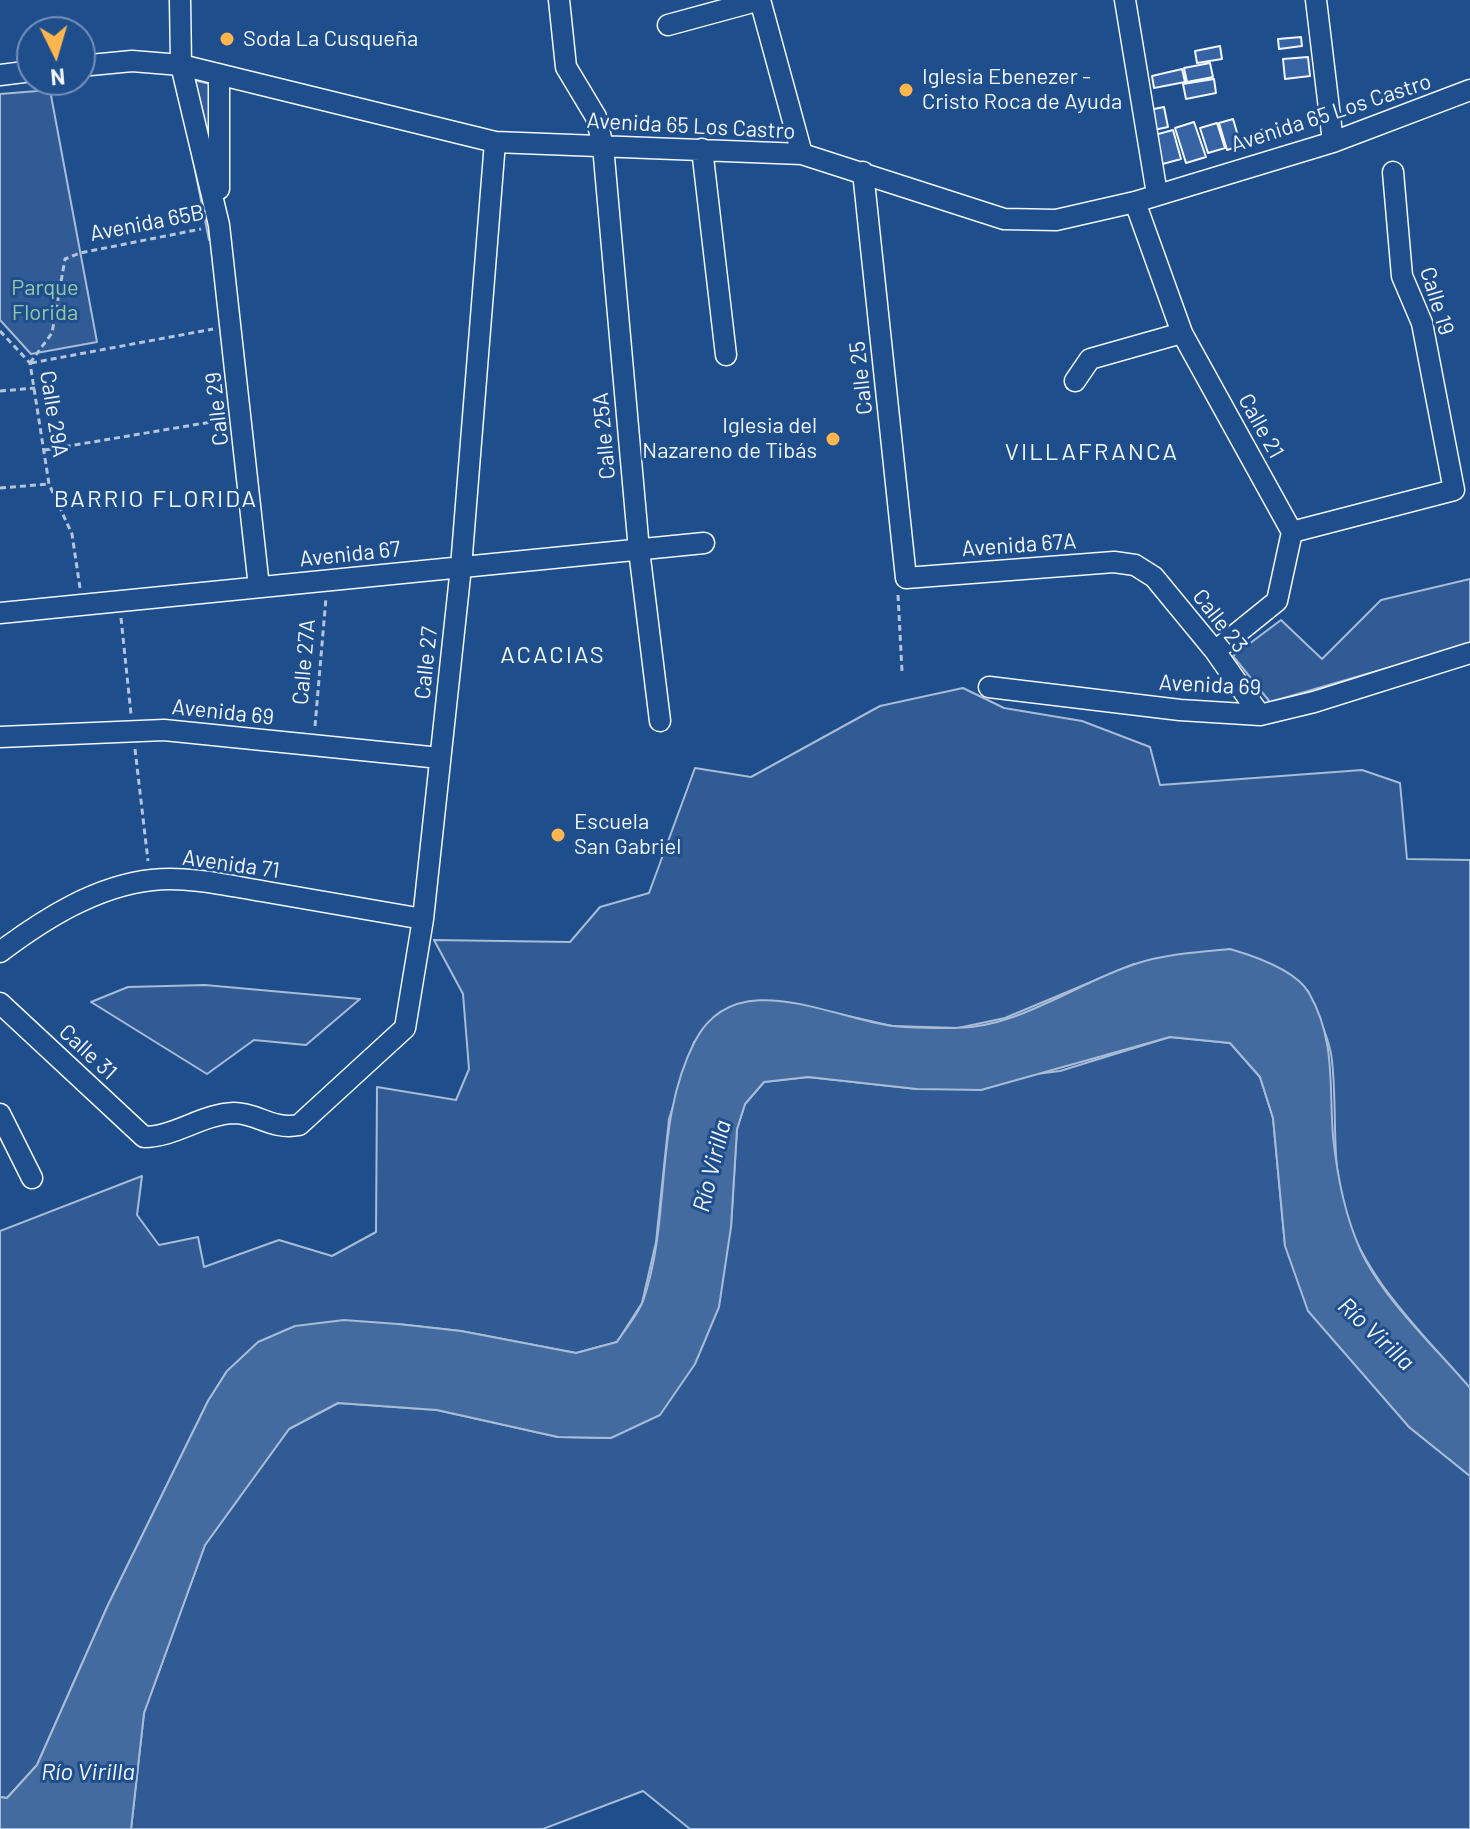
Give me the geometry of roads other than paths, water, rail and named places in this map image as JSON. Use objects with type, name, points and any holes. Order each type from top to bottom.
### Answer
[{"type":"street","name":"Calle 29","points":[[180,0],[181,65],[219,225],[259,587]]},
{"type":"street","name":"Calle 25A","points":[[559,0],[566,67],[596,117],[603,146],[639,550],[660,721]]},
{"type":"street","points":[[668,25],[760,0],[802,154]]},
{"type":"street","points":[[1125,0],[1157,194]]},
{"type":"street","points":[[1316,0],[1333,142]]},
{"type":"street","name":"Avenida 65 Los Castro","points":[[96,64],[132,61],[181,65],[495,142],[802,154],[1004,219],[1056,220],[1135,202],[1333,142],[1470,90]]},
{"type":"street","name":"Calle 29","points":[[219,75],[219,225]]},
{"type":"street","name":"Calle 27","points":[[144,1137],[157,1137],[220,1115],[238,1113],[282,1128],[299,1125],[405,1028],[423,919],[461,567],[495,142]]},
{"type":"street","points":[[702,149],[726,355]]},
{"type":"street","name":"Calle 25","points":[[863,172],[906,578]]},
{"type":"street","name":"Calle 19","points":[[1292,532],[1454,490],[1422,323],[1402,276],[1393,172]]},
{"type":"street","name":"Calle 21","points":[[1135,202],[1182,333],[1292,532]]},
{"type":"street","points":[[1075,381],[1090,359],[1182,333]]},
{"type":"street","points":[[1215,651],[1277,601],[1292,532]]},
{"type":"street","name":"Avenida 67","points":[[0,613],[704,543]]},
{"type":"street","name":"Avenida 67A","points":[[906,578],[1114,562],[1135,565]]},
{"type":"street","name":"Calle 23","points":[[1135,565],[1154,577],[1215,651],[1260,715]]},
{"type":"street","name":"Avenida 69","points":[[989,687],[1180,710],[1260,715],[1314,702],[1470,653]]},
{"type":"street","name":"Avenida 69","points":[[0,737],[164,730],[440,758]]},
{"type":"street","name":"Avenida 71","points":[[0,952],[37,924],[78,903],[150,880],[175,879],[231,886],[423,919]]},
{"type":"street","name":"Calle 31","points":[[0,1003],[144,1137]]},
{"type":"street","points":[[0,1114],[32,1178]]},
{"type":"water","name":"Río Virilla","points":[[1230,949],[1262,960],[1295,977],[1309,993],[1318,1011],[1330,1063],[1335,1151],[1350,1222],[1360,1249],[1382,1286],[1470,1388],[1470,1476],[1409,1427],[1308,1311],[1285,1246],[1273,1118],[1260,1077],[1230,1043],[1170,1037],[981,1090],[917,1089],[808,1077],[764,1082],[745,1104],[737,1129],[731,1227],[719,1307],[695,1364],[660,1415],[611,1438],[558,1437],[437,1410],[338,1403],[289,1429],[205,1545],[144,1713],[131,1829],[0,1829],[0,1797],[7,1798],[37,1765],[108,1605],[208,1401],[227,1371],[258,1342],[295,1326],[344,1320],[461,1331],[576,1353],[617,1342],[641,1306],[652,1269],[673,1104],[682,1072],[695,1041],[712,1018],[734,1005],[759,1000],[813,1007],[893,1026],[977,1026],[1046,1004],[1135,964],[1170,956]]},
{"type":"place","name":"Soda La Cusqueña","points":[[227,39]]},
{"type":"place","name":"Iglesia Ebenezer - Cristo Roca de Ayuda","points":[[906,90]]},
{"type":"place","name":"Iglesia del Nazareno de Tibás","points":[[833,439]]},
{"type":"place","name":"Escuela San Gabriel","points":[[558,835]]},
{"type":"district","name":"VILLAFRANCA","points":[[1092,452]]},
{"type":"district","name":"BARRIO FLORIDA","points":[[156,499]]},
{"type":"district","name":"ACACIAS","points":[[553,655]]},
{"type":"park label","name":"Parque Florida","points":[[45,300]]}]
